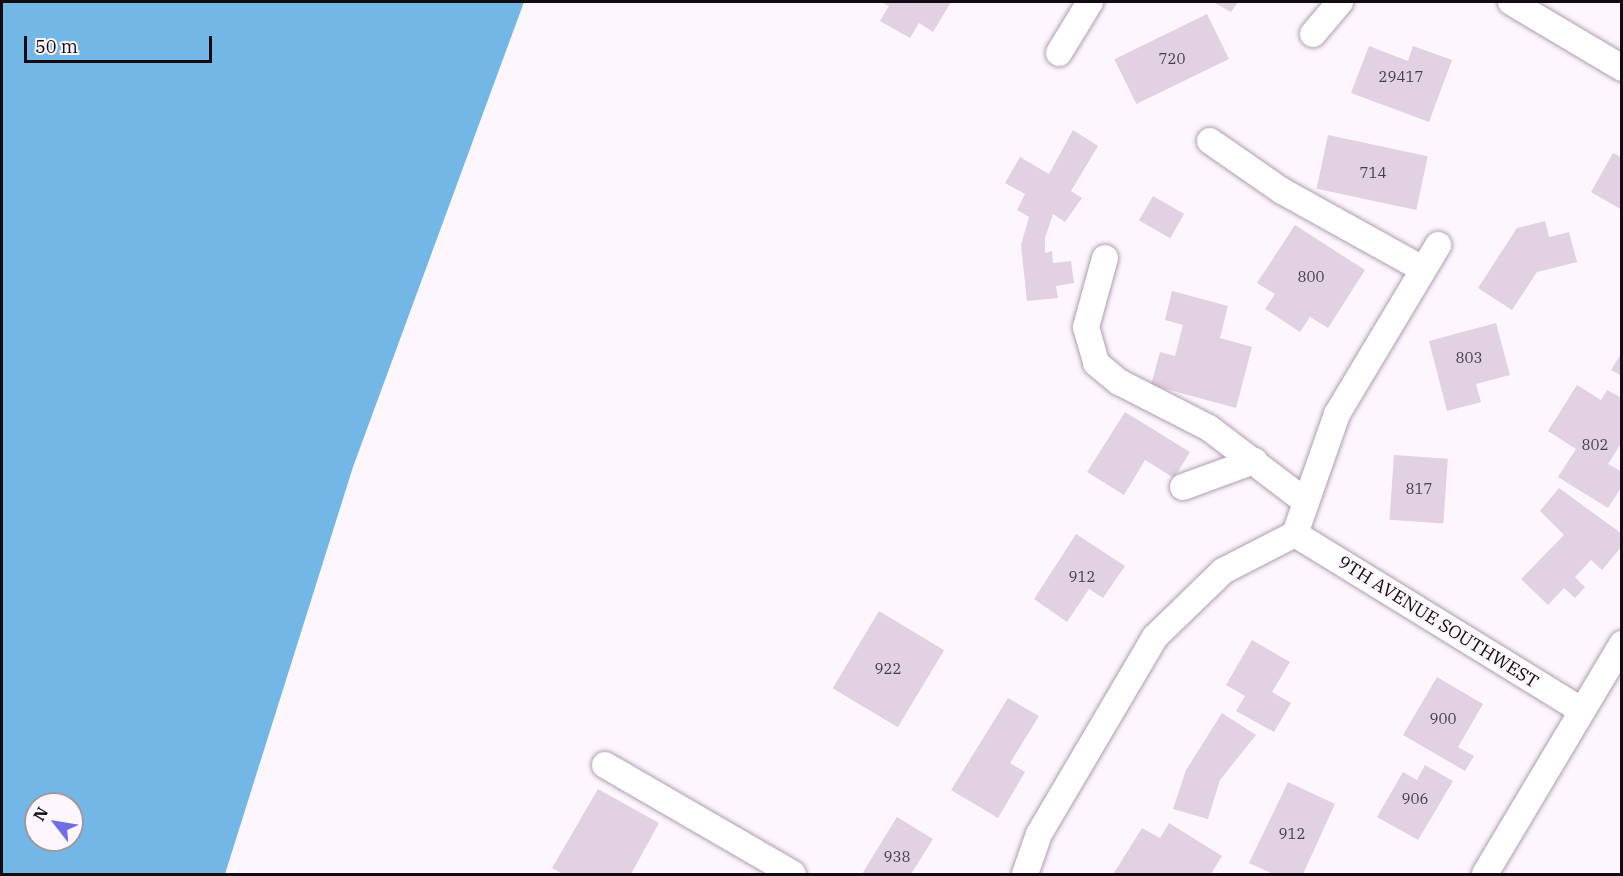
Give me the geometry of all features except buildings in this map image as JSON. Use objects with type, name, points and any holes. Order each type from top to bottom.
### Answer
[{"type":"street","points":[[1059,53],[1090,2]]},
{"type":"street","points":[[1313,34],[1340,2]]},
{"type":"street","points":[[1511,2],[1622,68]]},
{"type":"street","points":[[1210,141],[1281,191],[1423,269]]},
{"type":"street","points":[[1025,874],[1039,834],[1155,637],[1223,571],[1295,534],[1337,414],[1438,245]]},
{"type":"street","points":[[1105,258],[1086,327],[1096,363],[1119,382],[1180,409],[1254,461],[1306,502]]},
{"type":"street","points":[[1183,487],[1254,461]]},
{"type":"street","name":"9TH AVENUE SOUTHWEST","points":[[1295,534],[1581,710]]},
{"type":"street","points":[[1485,874],[1622,644]]},
{"type":"street","points":[[606,765],[793,874]]},
{"type":"water","points":[[2,2],[524,2],[353,467],[225,874],[2,874]]}]
